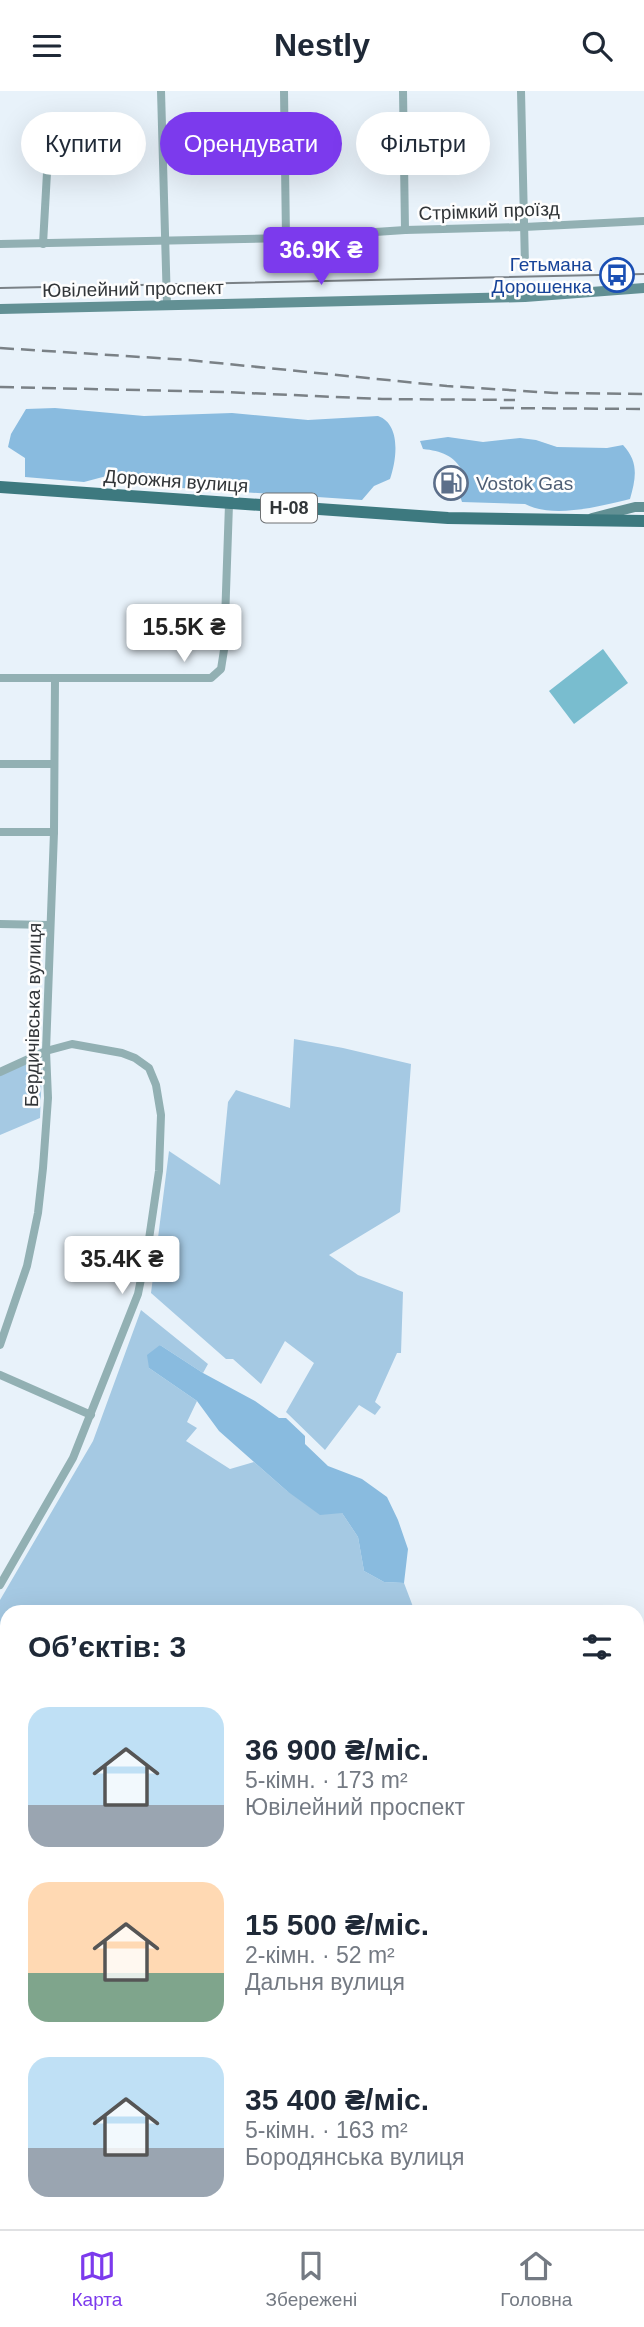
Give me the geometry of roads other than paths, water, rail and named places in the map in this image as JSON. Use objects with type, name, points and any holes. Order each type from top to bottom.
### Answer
[{"type":"main road","name":"Ювілейний проспект","points":[[0,309],[525,297],[644,288]]},
{"type":"main road","name":"Дорожня вулиця","points":[[0,487],[448,518],[644,521]]},
{"type":"main road","points":[[577,521],[635,506],[644,507]]},
{"type":"street","points":[[161,91],[167,305]]},
{"type":"street","points":[[284,91],[286,238]]},
{"type":"street","points":[[402,91],[405,230]]},
{"type":"street","points":[[521,91],[525,265]]},
{"type":"street","points":[[43,244],[47,175]]},
{"type":"street","name":"Стрімкий проїзд","points":[[0,244],[286,238],[405,230],[644,221]]},
{"type":"street","points":[[0,678],[211,678],[217,674],[221,669],[224,650],[229,504]]},
{"type":"street","name":"Бердичівська вулиця","points":[[0,1345],[27,1266],[38,1213],[48,1098],[46,1051],[54,832],[55,679]]},
{"type":"street","points":[[0,764],[53,764]]},
{"type":"street","points":[[0,832],[54,832]]},
{"type":"street","points":[[0,924],[50,925]]},
{"type":"street","points":[[0,1072],[46,1051],[72,1044],[135,1058],[144,1063],[153,1075],[161,1115],[159,1171],[138,1294],[73,1458],[0,1585]]},
{"type":"street","points":[[0,1375],[91,1415]]},
{"type":"tram line","points":[[0,288],[644,274]]},
{"type":"railway","points":[[0,348],[188,360],[447,386],[554,393],[644,394]]},
{"type":"railway","points":[[0,387],[382,399],[515,400]]},
{"type":"railway","points":[[500,408],[644,409]]},
{"type":"place","name":"Гетьмана Дорошенка","points":[[617,275]]},
{"type":"place","name":"Vostok Gas","points":[[451,483]]}]
